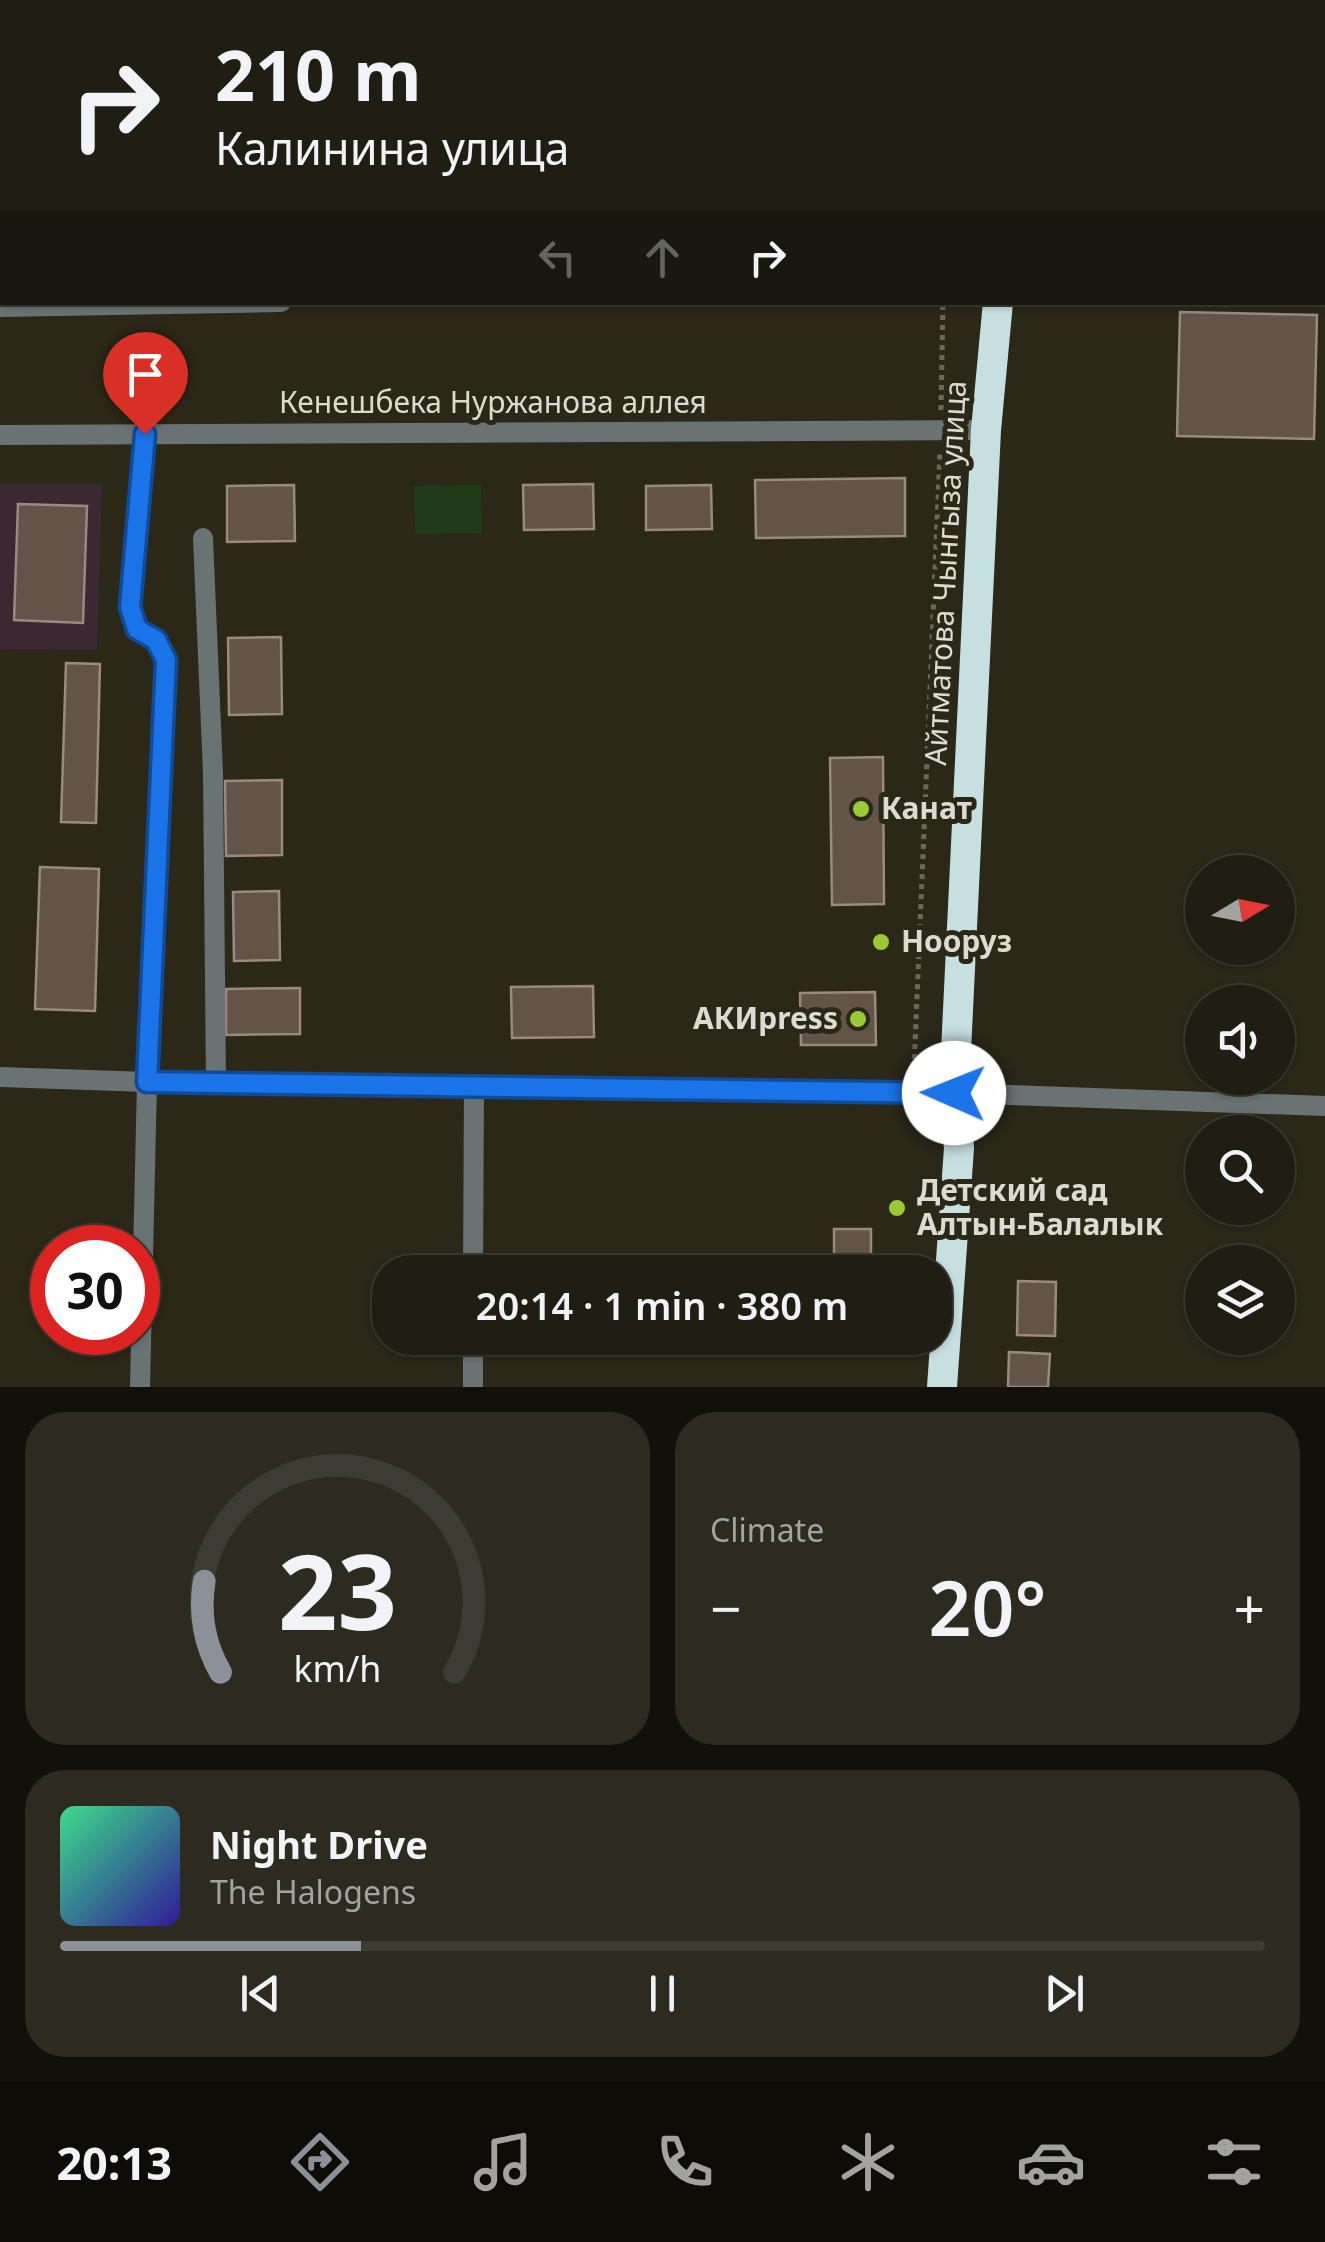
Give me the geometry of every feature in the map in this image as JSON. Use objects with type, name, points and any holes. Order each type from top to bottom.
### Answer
[{"type":"highway","name":"Айтматова Чынгыза улица","points":[[942,1387],[958,1148],[954,1093],[986,430],[998,305]]},
{"type":"street","points":[[0,307],[112,305]]},
{"type":"street","name":"Кенешбека Нуржанова аллея","points":[[0,435],[986,430]]},
{"type":"street","points":[[140,1387],[147,1082],[166,660],[156,640],[137,629],[130,607],[145,434]]},
{"type":"street","points":[[203,538],[213,772],[216,1083]]},
{"type":"street","points":[[0,1077],[913,1092],[1325,1106]]},
{"type":"street","points":[[473,1255],[474,1086]]},
{"type":"street","points":[[473,1355],[473,1387]]},
{"type":"path","points":[[913,1092],[942,305]]},
{"type":"shaded area","points":[[0,484],[102,484],[97,650],[0,649]]},
{"type":"green space","points":[[481,485],[482,533],[415,534],[414,486]]},
{"type":"building","points":[[1180,312],[1317,315],[1314,439],[1177,436]]},
{"type":"building","points":[[905,478],[905,536],[756,538],[755,480]]},
{"type":"building","points":[[593,484],[594,529],[524,530],[523,485]]},
{"type":"building","points":[[294,485],[295,541],[227,542],[227,486]]},
{"type":"building","points":[[711,485],[712,529],[646,530],[646,486]]},
{"type":"building","points":[[18,504],[87,506],[83,623],[14,620]]},
{"type":"building","points":[[281,637],[282,714],[229,715],[228,638]]},
{"type":"building","points":[[66,663],[100,664],[96,823],[61,822]]},
{"type":"building","points":[[883,757],[884,904],[832,905],[830,758]]},
{"type":"building","points":[[282,780],[282,855],[226,856],[225,781]]},
{"type":"building","points":[[40,867],[99,869],[95,1011],[35,1009]]},
{"type":"building","points":[[279,891],[280,960],[234,961],[233,892]]},
{"type":"building","points":[[593,986],[594,1037],[512,1038],[511,987]]},
{"type":"building","points":[[300,988],[300,1034],[226,1035],[226,989]]},
{"type":"building","points":[[875,992],[876,1045],[801,1045],[800,993]]},
{"type":"building","points":[[834,1229],[871,1229],[871,1255],[834,1255]]},
{"type":"building","points":[[1018,1281],[1056,1282],[1055,1336],[1017,1335]]},
{"type":"building","points":[[1009,1352],[1050,1354],[1048,1387],[1008,1387]]},
{"type":"place","name":"Канат","points":[[861,809]]},
{"type":"place","name":"Нооруз","points":[[881,942]]},
{"type":"place","name":"АКИpress","points":[[858,1019]]},
{"type":"place","name":"Детский сад Алтын-Балалык","points":[[897,1208]]},
{"type":"route","points":[[145,434],[130,607],[137,629],[156,640],[166,660],[147,1082],[954,1093]]}]
